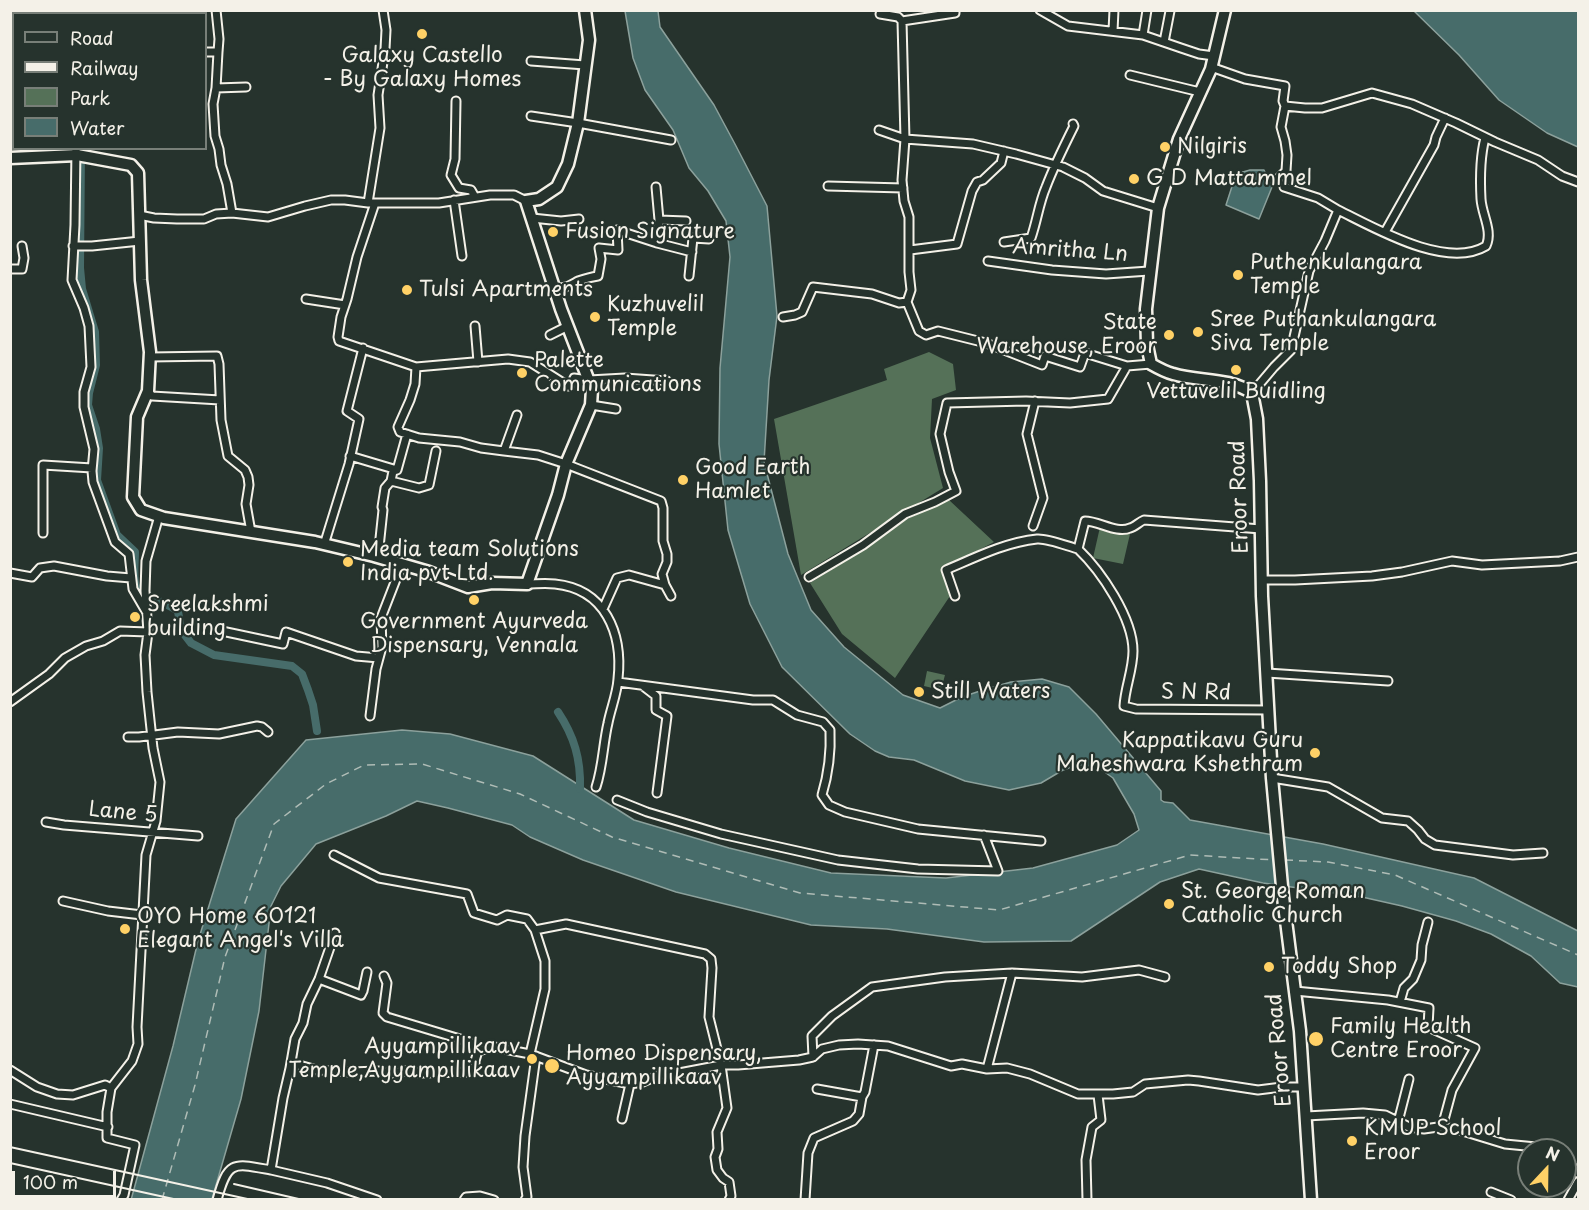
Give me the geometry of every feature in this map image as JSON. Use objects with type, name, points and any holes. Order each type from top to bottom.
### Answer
[{"type":"street","points":[[216,10],[219,39],[213,104],[215,136],[232,213]]},
{"type":"street","points":[[383,10],[386,30],[385,49],[378,95],[380,128],[371,203],[341,317],[339,341],[416,367],[508,359],[530,362],[568,386],[574,378],[667,381]]},
{"type":"street","points":[[139,215],[154,218],[204,219],[216,214],[232,213],[268,217],[331,200],[371,203],[439,203],[490,195],[514,195],[526,201],[539,199],[557,187],[568,164],[578,123],[589,40],[585,10]]},
{"type":"street","points":[[902,21],[955,13],[955,10]]},
{"type":"street","points":[[1040,10],[1068,26],[1143,35],[1199,54],[1214,56]]},
{"type":"street","points":[[1113,31],[1114,10]]},
{"type":"street","points":[[1143,35],[1147,10]]},
{"type":"street","points":[[1151,364],[1147,345],[1146,309],[1158,208],[1179,139],[1211,67],[1225,10]]},
{"type":"street","points":[[1164,42],[1170,11]]},
{"type":"street","points":[[880,14],[898,17],[902,21],[905,139],[902,180],[904,201],[909,217],[911,290],[907,302],[919,331],[926,336],[939,331],[986,343],[1042,365],[1045,356],[1080,367],[1085,353],[1126,366],[1151,364],[1174,375],[1230,382],[1252,393],[1291,350],[1309,271],[1338,210]]},
{"type":"street","points":[[207,52],[218,52]]},
{"type":"street","points":[[531,61],[585,65]]},
{"type":"street","points":[[1211,67],[1245,79],[1285,86],[1283,101],[1285,106],[1281,127],[1285,141],[1287,179],[1284,187],[1318,198],[1404,242],[1433,251],[1458,254],[1480,250],[1486,246],[1489,234],[1482,202],[1481,182],[1482,149],[1485,138]]},
{"type":"street","points":[[1130,75],[1200,92]]},
{"type":"street","points":[[216,88],[246,87]]},
{"type":"street","points":[[1285,106],[1322,108],[1372,93],[1412,104],[1445,118],[1538,160],[1562,176],[1578,182]]},
{"type":"street","points":[[456,101],[455,159],[451,175],[459,188],[471,190],[475,197]]},
{"type":"street","points":[[531,116],[671,140]]},
{"type":"street","points":[[1385,232],[1434,145],[1445,118]]},
{"type":"street","points":[[1004,242],[1031,238],[1045,189],[1058,156],[1074,126],[1073,123]]},
{"type":"street","points":[[879,130],[905,139],[973,144],[1056,165],[1085,178],[1103,191],[1158,208]]},
{"type":"street","points":[[910,250],[957,244],[972,191],[977,182],[983,180],[1001,163],[1004,151]]},
{"type":"street","points":[[77,152],[72,280],[89,326],[91,367],[84,392],[84,407],[94,449],[93,482],[115,542],[129,554],[133,589],[147,613]]},
{"type":"street","points":[[10,158],[77,152],[131,165],[138,173],[141,280],[150,357],[148,391],[137,417],[133,496],[141,510],[159,516],[324,544],[429,572],[468,587],[492,583],[556,584],[582,592],[598,603],[610,619],[616,635],[618,651],[618,682],[596,787]]},
{"type":"street","points":[[1277,180],[1286,171]]},
{"type":"street","points":[[828,186],[903,188]]},
{"type":"street","points":[[656,187],[659,220],[657,243]]},
{"type":"street","points":[[454,200],[462,256]]},
{"type":"street","points":[[526,201],[592,389],[591,405],[566,464],[558,495],[527,584]]},
{"type":"street","points":[[532,218],[561,221],[579,219]]},
{"type":"street","points":[[659,220],[686,221]]},
{"type":"street","points":[[555,288],[563,289],[573,286],[576,282],[598,276],[601,259],[599,248],[618,250],[617,230],[692,252]]},
{"type":"street","points":[[689,276],[693,238],[709,239]]},
{"type":"street","points":[[74,246],[140,241]]},
{"type":"street","points":[[10,269],[22,268],[24,258],[22,246]]},
{"type":"street","name":"Amritha Ln","points":[[988,261],[1052,270],[1106,274],[1150,269]]},
{"type":"street","points":[[783,317],[802,312],[813,288],[872,294],[899,303],[907,302]]},
{"type":"street","points":[[306,299],[345,305]]},
{"type":"street","points":[[475,326],[478,362]]},
{"type":"street","points":[[550,335],[568,326]]},
{"type":"street","points":[[324,544],[359,419],[347,411],[363,348]]},
{"type":"street","points":[[150,357],[218,356],[221,420],[228,456],[245,470],[248,477],[246,504],[251,532]]},
{"type":"street","points":[[810,577],[905,514],[956,491],[940,434],[947,403],[1035,401],[1070,403],[1108,399],[1126,366]]},
{"type":"street","points":[[416,367],[410,400],[398,427],[400,432],[419,438],[460,442],[481,448],[538,455],[661,501],[663,542],[667,554],[667,562],[662,574],[671,596]]},
{"type":"street","points":[[148,391],[152,396],[220,400]]},
{"type":"street","name":"Eroor Road","points":[[1252,393],[1257,419],[1272,778],[1300,1031],[1311,1200]]},
{"type":"street","points":[[1033,526],[1043,498],[1027,434],[1035,401]]},
{"type":"street","points":[[591,405],[616,409]]},
{"type":"street","points":[[504,451],[517,415]]},
{"type":"street","points":[[378,557],[383,510],[381,507],[385,488],[391,481],[393,471],[397,470],[407,434]]},
{"type":"street","points":[[391,481],[419,488],[429,484],[436,451]]},
{"type":"street","points":[[350,456],[397,470]]},
{"type":"street","points":[[43,532],[43,465],[92,468]]},
{"type":"street","points":[[121,1200],[135,1145],[107,1138],[107,1112],[111,1088],[132,1061],[138,1044],[146,855],[156,821],[160,782],[153,748],[145,655],[148,632],[146,561],[159,516]]},
{"type":"street","points":[[954,596],[946,570],[1006,546],[1039,538],[1078,549],[1085,521],[1120,529],[1129,529],[1144,520],[1261,529]]},
{"type":"street","name":"S N Rd","points":[[1078,549],[1103,579],[1123,612],[1129,631],[1134,649],[1124,706],[1136,709],[1269,710]]},
{"type":"street","points":[[1262,580],[1372,576],[1452,561],[1482,565],[1560,561],[1578,557]]},
{"type":"street","points":[[370,716],[376,669],[382,647],[381,618],[402,564]]},
{"type":"street","points":[[10,573],[33,577],[39,568],[54,566],[131,578]]},
{"type":"street","points":[[603,609],[617,578],[629,575],[665,585]]},
{"type":"street","points":[[217,630],[283,644],[286,632],[356,656],[379,658]]},
{"type":"street","points":[[10,702],[49,674],[65,658],[86,646],[103,641],[120,631],[148,632]]},
{"type":"street","points":[[1267,673],[1388,681]]},
{"type":"street","points":[[618,682],[753,700],[773,700],[797,715],[823,722],[830,730],[831,741],[822,795],[829,805],[845,812],[918,829],[1041,841]]},
{"type":"street","points":[[643,686],[656,696],[656,710],[667,716],[657,793]]},
{"type":"street","points":[[128,737],[178,732],[219,734],[257,726],[268,732]]},
{"type":"street","points":[[1272,778],[1328,787],[1382,818],[1408,821],[1434,845],[1513,855],[1543,853]]},
{"type":"street","points":[[617,800],[647,812],[721,834],[838,860],[876,866],[998,871],[984,836]]},
{"type":"street","name":"Lane 5","points":[[46,822],[198,836]]},
{"type":"street","points":[[334,855],[379,878],[467,894],[474,913],[497,920],[507,915],[527,919],[535,930],[545,961],[545,988],[533,1055],[523,1167],[527,1197],[525,1200]]},
{"type":"street","points":[[63,901],[108,911],[142,915]]},
{"type":"street","points":[[1400,1002],[1404,988],[1413,979],[1421,960],[1428,922]]},
{"type":"street","points":[[535,930],[566,924],[705,954],[711,959],[710,1017],[721,1065],[727,1108],[717,1132],[716,1158],[717,1170],[729,1182],[731,1196],[729,1200]]},
{"type":"street","points":[[271,1170],[295,1039],[303,1023],[306,1004],[320,979],[336,933]]},
{"type":"street","points":[[813,1057],[812,1036],[832,1016],[872,987],[945,977],[1012,973],[1082,977],[1139,970],[1165,977]]},
{"type":"street","points":[[320,979],[361,994],[367,972]]},
{"type":"street","points":[[987,1069],[1012,973]]},
{"type":"street","points":[[384,976],[387,983],[383,1013],[387,1017],[470,1042],[478,1051]]},
{"type":"street","points":[[1295,991],[1400,1002],[1429,1008],[1428,1027],[1475,1048],[1452,1090],[1442,1127]]},
{"type":"street","points":[[478,1051],[494,1047],[533,1055],[586,1075],[630,1084],[663,1074],[721,1065],[785,1062],[813,1057],[822,1049],[839,1045],[874,1045],[888,1046],[951,1066],[962,1064],[987,1069],[1007,1068],[1030,1074],[1078,1094],[1133,1092],[1145,1084],[1188,1080],[1258,1090],[1282,1087],[1304,1088]]},
{"type":"street","points":[[805,1200],[808,1153],[814,1138],[853,1121],[859,1114],[874,1045]]},
{"type":"street","points":[[290,1068],[299,1065],[317,1070],[379,1071],[391,1074],[406,1071],[471,1072],[475,1068],[478,1051]]},
{"type":"street","points":[[10,1070],[38,1087],[57,1094],[73,1095],[105,1085],[111,1088]]},
{"type":"street","points":[[1398,1122],[1410,1079]]},
{"type":"street","points":[[622,1119],[630,1084]]},
{"type":"street","points":[[817,1089],[862,1097]]},
{"type":"street","points":[[1087,1200],[1086,1160],[1092,1127],[1101,1119],[1098,1095]]},
{"type":"street","points":[[10,1104],[108,1127]]},
{"type":"street","points":[[1306,1116],[1363,1113],[1385,1115],[1409,1127],[1456,1129],[1517,1146]]},
{"type":"street","points":[[217,1200],[226,1173],[230,1168],[249,1165],[327,1182],[377,1200]]},
{"type":"street","points":[[1568,1200],[1578,1182]]},
{"type":"street","points":[[1491,1192],[1511,1200]]},
{"type":"street","points":[[464,1200],[472,1195],[494,1200]]},
{"type":"green space","points":[[929,352],[953,364],[956,390],[932,399],[930,438],[943,488],[801,575],[774,419],[887,380],[884,369]]},
{"type":"green space","points":[[949,500],[994,542],[943,569],[950,596],[895,678],[842,634],[810,583],[862,551],[907,519]]},
{"type":"green space","points":[[1100,527],[1130,534],[1123,564],[1093,558]]},
{"type":"green space","points":[[927,671],[945,675],[941,690],[924,686]]},
{"type":"water","points":[[625,11],[658,11],[660,27],[714,105],[767,206],[777,316],[769,380],[764,462],[788,554],[811,610],[844,647],[903,695],[940,708],[962,697],[1011,682],[1042,679],[1069,687],[1096,714],[1161,791],[1161,800],[1173,803],[1190,820],[1323,844],[1474,878],[1578,931],[1578,987],[1560,983],[1531,956],[1491,934],[1456,921],[1362,897],[1263,883],[1199,869],[1160,882],[1071,941],[984,942],[887,929],[811,925],[676,892],[583,860],[530,837],[512,825],[417,801],[316,844],[281,886],[271,906],[259,1011],[241,1099],[212,1199],[131,1200],[173,1046],[198,941],[236,819],[306,740],[402,730],[450,734],[533,756],[634,820],[729,848],[831,873],[946,878],[1033,868],[1117,845],[1139,830],[1134,814],[1113,778],[1099,768],[1078,765],[1063,770],[1041,783],[1009,790],[965,781],[914,760],[889,757],[875,751],[850,734],[782,667],[750,604],[728,530],[719,444],[720,368],[730,257],[726,221],[708,191],[689,168],[673,130],[645,90],[633,58]]},
{"type":"water","points":[[1414,11],[1578,11],[1578,147],[1547,133],[1499,100],[1459,55]]},
{"type":"water","points":[[1250,170],[1264,170],[1272,187],[1259,219],[1226,205],[1236,174]]},
{"type":"waterway","points":[[81,150],[80,268],[82,289],[95,332],[96,365],[88,405],[96,429],[99,448],[97,480],[117,535],[135,552],[136,586],[143,593],[178,611],[181,630],[191,643],[214,655],[292,666],[302,674],[313,705],[317,731]]},
{"type":"waterway","points":[[558,712],[575,748],[580,789]]},
{"type":"ferry route","points":[[162,1200],[195,1085],[225,957],[274,824],[326,784],[364,765],[422,764],[520,794],[612,837],[800,893],[999,910],[1190,855],[1275,860]]},
{"type":"ferry route","points":[[1285,860],[1328,862],[1395,875],[1578,955]]},
{"type":"railway","points":[[10,1147],[252,1200]]},
{"type":"railway","points":[[10,1163],[178,1200]]},
{"type":"railway","points":[[234,1184],[303,1200]]},
{"type":"place","name":"Galaxy Castello - By Galaxy Homes","points":[[422,34]]},
{"type":"place","name":"Nilgiris","points":[[1165,147]]},
{"type":"place","name":"G D Mattammel","points":[[1134,179]]},
{"type":"place","name":"Fusion Signature","points":[[553,232]]},
{"type":"place","name":"Puthenkulangara Temple","points":[[1238,275]]},
{"type":"place","name":"Tulsi Apartments","points":[[407,290]]},
{"type":"place","name":"Kuzhuvelil Temple","points":[[595,317]]},
{"type":"place","name":"Sree Puthankulangara Siva Temple","points":[[1198,332]]},
{"type":"place","name":"State Warehouse, Eroor","points":[[1169,335]]},
{"type":"place","name":"Vettuvelil Buidling","points":[[1236,370]]},
{"type":"place","name":"Palette Communications","points":[[522,373]]},
{"type":"place","name":"Good Earth Hamlet","points":[[683,480]]},
{"type":"place","name":"Media team Solutions India pvt Ltd.","points":[[348,562]]},
{"type":"place","name":"Government Ayurveda Dispensary, Vennala","points":[[474,600]]},
{"type":"place","name":"Sreelakshmi building","points":[[135,617]]},
{"type":"place","name":"Still Waters","points":[[919,692]]},
{"type":"place","name":"Kappatikavu Guru Maheshwara Kshethram","points":[[1315,753]]},
{"type":"place","name":"St. George Roman Catholic Church","points":[[1169,904]]},
{"type":"place","name":"OYO Home 60121 Elegant Angel's Villa","points":[[125,929]]},
{"type":"place","name":"Toddy Shop","points":[[1269,967]]},
{"type":"place","name":"Family Health Centre Eroor","points":[[1316,1039]]},
{"type":"place","name":"Ayyampillikaav Temple,Ayyampillikaav","points":[[532,1059]]},
{"type":"place","name":"Homeo Dispensary, Ayyampillikaav","points":[[552,1066]]},
{"type":"place","name":"KMUP School Eroor","points":[[1352,1141]]}]
